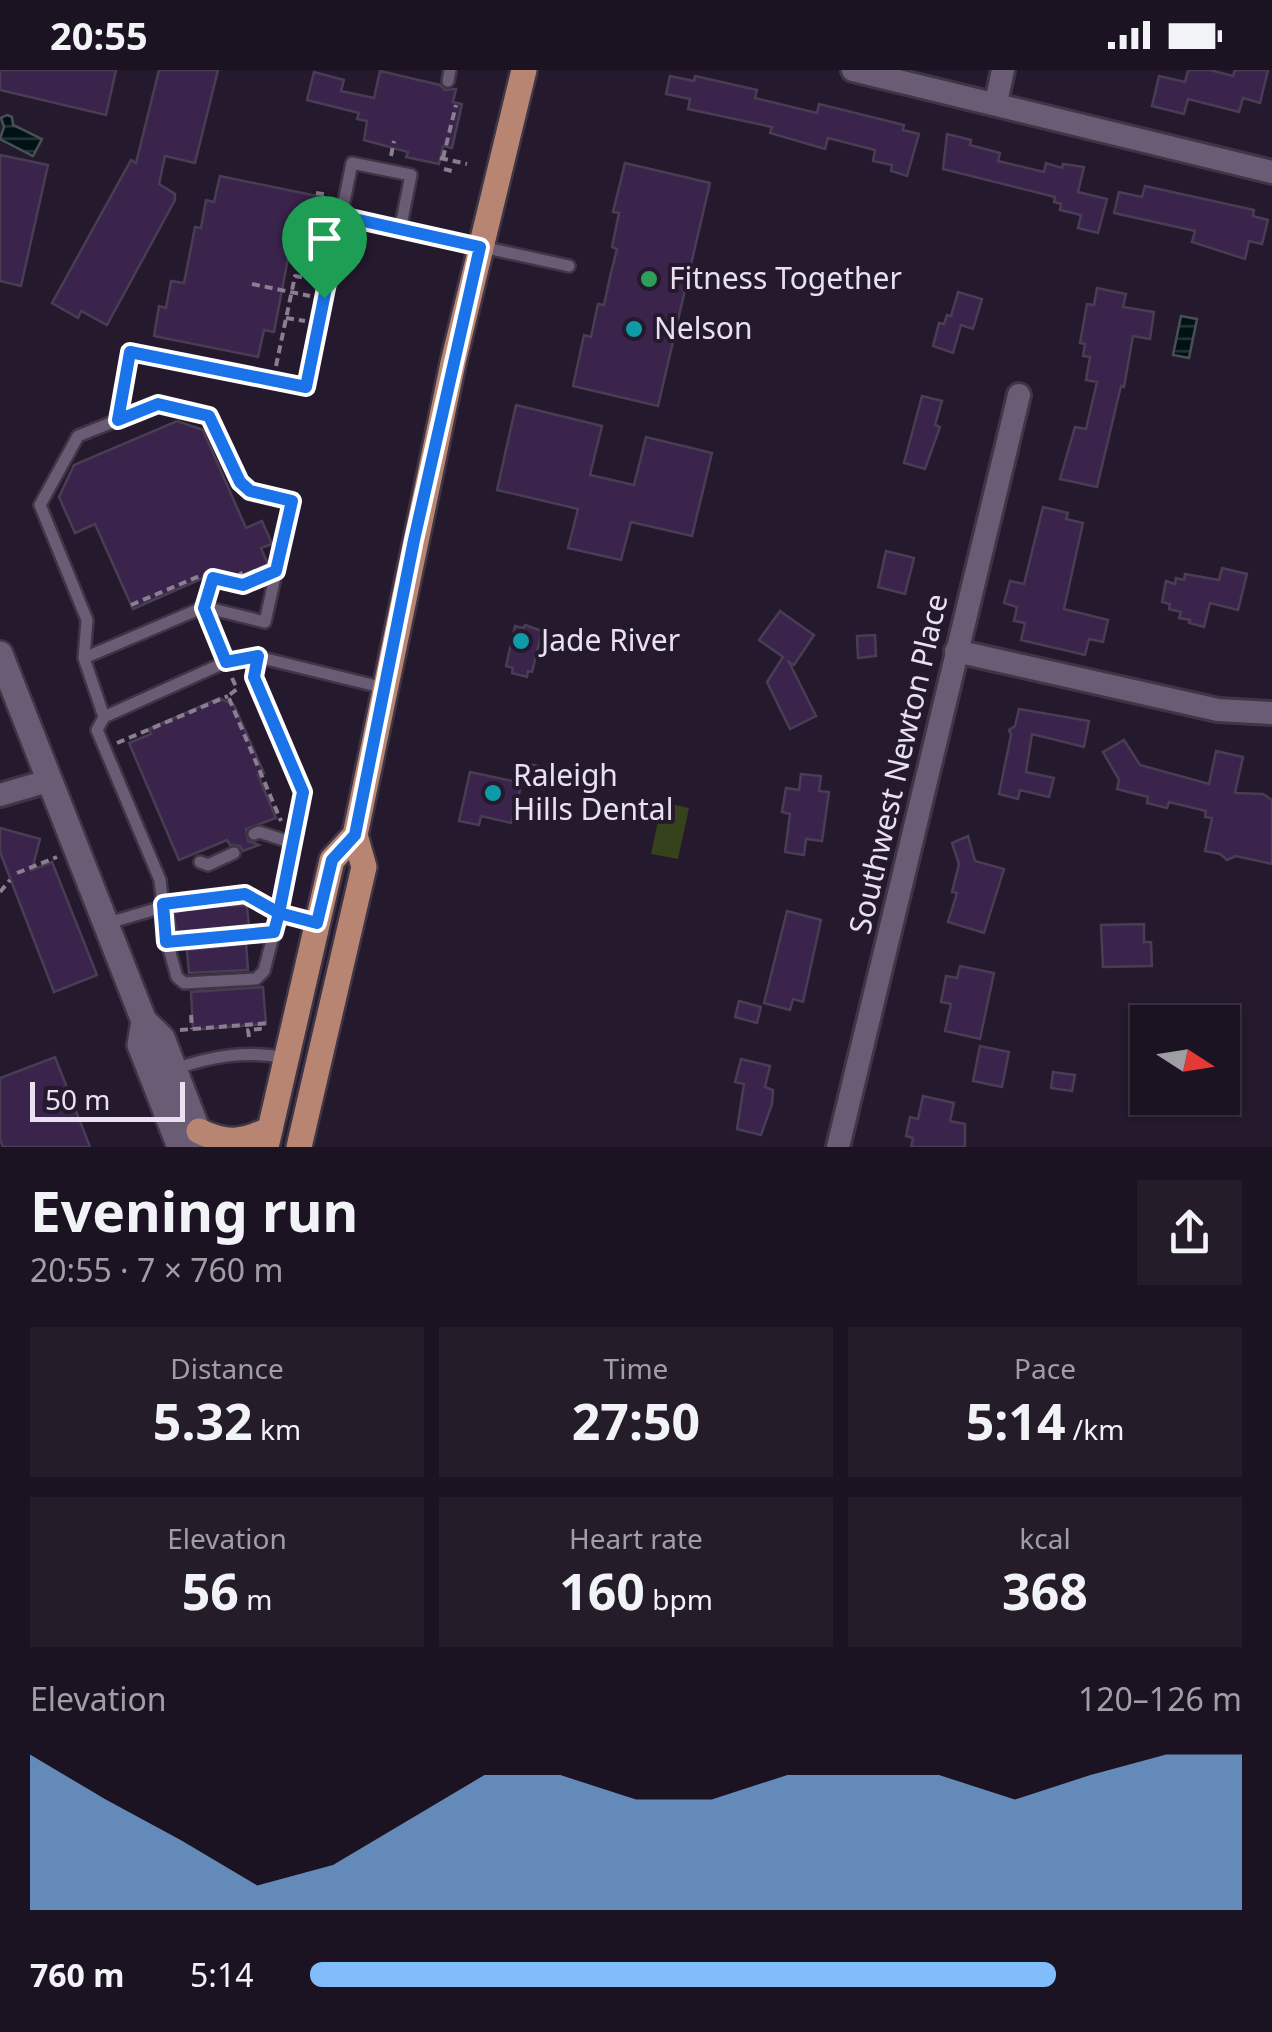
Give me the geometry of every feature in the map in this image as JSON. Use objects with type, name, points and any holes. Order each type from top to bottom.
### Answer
[{"type":"main road","points":[[299,1147],[364,866],[355,835],[385,688],[480,247],[524,70]]},
{"type":"main road","points":[[0,654],[144,1021],[162,1038],[175,1069],[195,1142]]},
{"type":"main road","points":[[195,1142],[268,1138],[332,860],[355,835]]},
{"type":"main road","points":[[144,1021],[140,1045],[195,1142]]},
{"type":"street","points":[[853,70],[1272,172]]},
{"type":"street","points":[[996,103],[1004,70]]},
{"type":"street","name":"Southwest Newton Place","points":[[838,1147],[1018,395]]},
{"type":"street","points":[[956,651],[1218,710],[1272,714]]},
{"type":"street","points":[[0,795],[8,796],[48,781]]},
{"type":"lane","points":[[118,420],[130,352],[306,387],[352,163],[411,175],[400,230]]},
{"type":"lane","points":[[341,216],[569,266]]},
{"type":"lane","points":[[84,658],[204,608],[265,622],[292,501],[250,491],[240,482],[209,416],[158,404],[78,436],[40,505],[87,620],[84,658],[104,717]]},
{"type":"lane","points":[[258,656],[254,677],[303,792],[279,913],[264,971],[256,979],[184,983],[178,977],[166,942],[160,880],[97,730],[104,717],[226,662],[258,656],[385,688]]},
{"type":"lane","points":[[260,838],[293,843]]},
{"type":"lane","points":[[200,862],[208,865],[234,853]]},
{"type":"lane","points":[[105,924],[163,904],[245,894],[279,913],[317,923]]},
{"type":"lane","points":[[166,942],[274,932]]},
{"type":"lane","points":[[175,1069],[206,1058],[260,1052],[286,1058]]},
{"type":"path","points":[[456,105],[442,158],[467,164]]},
{"type":"path","points":[[390,160],[394,141]]},
{"type":"path","points":[[444,169],[456,172]]},
{"type":"path","points":[[316,193],[332,196]]},
{"type":"path","points":[[274,380],[294,276],[314,280]]},
{"type":"path","points":[[252,284],[324,298]]},
{"type":"path","points":[[131,605],[202,575],[246,584],[276,571]]},
{"type":"path","points":[[240,572],[246,584]]},
{"type":"path","points":[[116,744],[237,689],[204,608],[213,578]]},
{"type":"path","points":[[228,696],[283,825]]},
{"type":"path","points":[[17,873],[50,860]]},
{"type":"path","points":[[0,892],[10,880]]},
{"type":"path","points":[[191,1015],[191,1029],[271,1023]]},
{"type":"path","points":[[249,1042],[248,1030],[260,1029],[260,1024]]},
{"type":"green space","points":[[662,802],[689,808],[678,859],[651,854]]},
{"type":"shaded area","points":[[12,117],[13,125],[42,139],[33,156],[0,139],[4,127],[1,118]]},
{"type":"shaded area","points":[[1181,316],[1197,319],[1189,358],[1173,355]]},
{"type":"building","points":[[0,70],[116,70],[106,115],[0,90]]},
{"type":"building","points":[[159,70],[218,70],[195,163],[165,156],[159,184],[175,194],[175,200],[107,325],[81,311],[78,318],[52,303],[131,160],[136,163]]},
{"type":"building","points":[[1188,70],[1233,76],[1235,70],[1268,70],[1260,103],[1243,98],[1239,112],[1188,99],[1184,114],[1152,106],[1159,76],[1185,82]]},
{"type":"building","points":[[380,71],[440,85],[445,90],[456,89],[453,102],[462,104],[452,148],[443,146],[439,164],[406,157],[408,152],[364,140],[367,121],[357,119],[359,113],[307,100],[314,72],[344,80],[341,91],[374,98]]},
{"type":"building","points":[[670,76],[694,81],[695,76],[757,90],[755,98],[817,113],[819,104],[904,125],[903,130],[919,134],[907,176],[891,171],[892,165],[873,161],[875,150],[828,138],[825,149],[770,133],[772,127],[688,109],[690,99],[666,94]]},
{"type":"building","points":[[947,134],[1000,153],[998,161],[1044,172],[1046,163],[1062,168],[1063,164],[1084,167],[1078,192],[1107,199],[1098,233],[1078,228],[1081,215],[1060,210],[1061,204],[1054,202],[1055,197],[943,169]]},
{"type":"building","points":[[0,155],[48,165],[21,286],[0,281]]},
{"type":"building","points":[[625,163],[710,183],[658,406],[573,386],[584,335],[591,337],[598,304],[604,305],[617,249],[612,247],[619,213],[613,212]]},
{"type":"building","points":[[220,176],[322,197],[316,225],[305,223],[299,250],[290,248],[274,332],[264,330],[258,357],[154,336],[159,306],[166,308],[171,281],[184,283],[195,227],[201,228],[206,200],[214,202]]},
{"type":"building","points":[[1145,186],[1254,210],[1253,216],[1268,220],[1262,244],[1249,241],[1245,259],[1192,242],[1195,231],[1114,213],[1119,192],[1142,197]]},
{"type":"building","points":[[1097,288],[1126,294],[1123,307],[1154,312],[1150,339],[1133,336],[1124,387],[1121,386],[1097,487],[1060,479],[1075,427],[1086,429],[1097,382],[1086,380],[1090,357],[1083,356],[1085,344],[1080,343],[1087,304],[1094,305]]},
{"type":"building","points":[[958,292],[982,299],[973,329],[961,325],[953,353],[933,346],[939,323],[944,324],[947,315],[951,316]]},
{"type":"building","points":[[922,396],[942,401],[935,425],[940,427],[925,469],[904,463]]},
{"type":"building","points":[[516,405],[602,426],[590,475],[634,485],[646,437],[712,453],[692,536],[631,522],[621,560],[568,548],[578,509],[497,490]]},
{"type":"building","points":[[177,421],[203,430],[246,528],[262,521],[272,544],[261,548],[268,564],[224,583],[219,571],[133,609],[95,524],[75,533],[59,497],[74,465]]},
{"type":"building","points":[[1043,507],[1068,513],[1066,519],[1083,523],[1064,609],[1108,620],[1103,642],[1089,639],[1085,655],[1021,640],[1025,623],[1014,621],[1017,607],[1004,603],[1010,581],[1024,584]]},
{"type":"building","points":[[886,551],[914,558],[905,594],[878,587]]},
{"type":"building","points":[[1222,568],[1247,574],[1238,610],[1210,603],[1204,627],[1179,618],[1181,612],[1162,602],[1166,581],[1175,584],[1176,578],[1184,580],[1185,574],[1219,580]]},
{"type":"building","points":[[780,611],[814,635],[794,665],[789,662],[816,716],[790,729],[767,682],[783,657],[759,640]]},
{"type":"building","name":"Jade River","points":[[515,626],[542,631],[532,672],[528,671],[527,677],[512,673],[513,668],[506,666]]},
{"type":"building","points":[[875,635],[876,656],[858,658],[857,636]]},
{"type":"building","points":[[219,698],[234,705],[264,773],[258,775],[276,818],[246,829],[248,841],[259,845],[243,851],[227,840],[179,860],[129,743],[151,734],[149,729]]},
{"type":"building","points":[[1019,709],[1089,721],[1084,747],[1032,734],[1026,772],[1054,778],[1049,797],[1020,790],[1018,799],[999,794],[1009,730],[1015,726]]},
{"type":"building","points":[[1124,740],[1140,765],[1209,784],[1216,751],[1243,757],[1235,793],[1263,794],[1272,800],[1272,864],[1236,856],[1227,860],[1205,851],[1212,818],[1205,817],[1206,811],[1169,802],[1167,808],[1147,803],[1148,797],[1117,789],[1119,780],[1103,752]]},
{"type":"building","points":[[528,764],[549,768],[544,789],[524,784]]},
{"type":"building","name":"Raleigh Hills Dental","points":[[470,772],[522,783],[511,823],[481,816],[479,825],[459,821]]},
{"type":"building","points":[[801,774],[821,776],[819,791],[829,792],[822,841],[806,839],[804,855],[785,852],[790,814],[782,812],[786,788],[799,790]]},
{"type":"building","points":[[0,828],[40,839],[32,870],[52,862],[97,975],[54,992],[0,852]]},
{"type":"building","points":[[968,836],[975,861],[1004,869],[984,933],[948,922],[957,893],[952,892],[959,864],[952,843]]},
{"type":"building","points":[[247,907],[249,925],[176,932],[174,913]]},
{"type":"building","points":[[787,911],[821,920],[803,1002],[793,999],[790,1010],[764,1003]]},
{"type":"building","points":[[1144,924],[1144,942],[1151,942],[1152,966],[1103,967],[1101,925]]},
{"type":"building","points":[[246,944],[248,970],[189,973],[187,950]]},
{"type":"building","points":[[960,966],[994,973],[980,1039],[945,1031],[951,1004],[941,1002],[946,976],[957,978]]},
{"type":"building","points":[[263,987],[266,1024],[193,1030],[191,992]]},
{"type":"building","points":[[739,1001],[761,1007],[757,1023],[735,1017]]},
{"type":"building","points":[[980,1046],[1009,1052],[1002,1087],[973,1081]]},
{"type":"building","points":[[55,1057],[90,1147],[3,1147],[0,1078]]},
{"type":"building","points":[[741,1059],[770,1066],[765,1087],[773,1090],[772,1104],[761,1135],[737,1129],[744,1084],[735,1082]]},
{"type":"building","points":[[1053,1072],[1075,1075],[1072,1091],[1051,1088]]},
{"type":"building","points":[[923,1096],[954,1103],[950,1121],[965,1124],[965,1147],[911,1147],[913,1138],[906,1136],[910,1117],[918,1119]]},
{"type":"place","name":"Fitness Together","points":[[649,279]]},
{"type":"place","name":"Nelson","points":[[634,329]]},
{"type":"place","name":"Jade River","points":[[521,641]]},
{"type":"place","name":"Raleigh Hills Dental","points":[[493,793]]},
{"type":"route","points":[[324,298],[306,387],[130,352],[118,420],[158,404],[209,416],[240,482],[250,491],[292,501],[276,571],[243,585],[213,578],[204,608],[226,662],[258,656],[254,677],[303,792],[279,913],[245,894],[163,904],[166,942],[274,932],[279,913],[317,923],[332,860],[355,835],[414,540],[480,247],[341,216],[324,298]]}]
